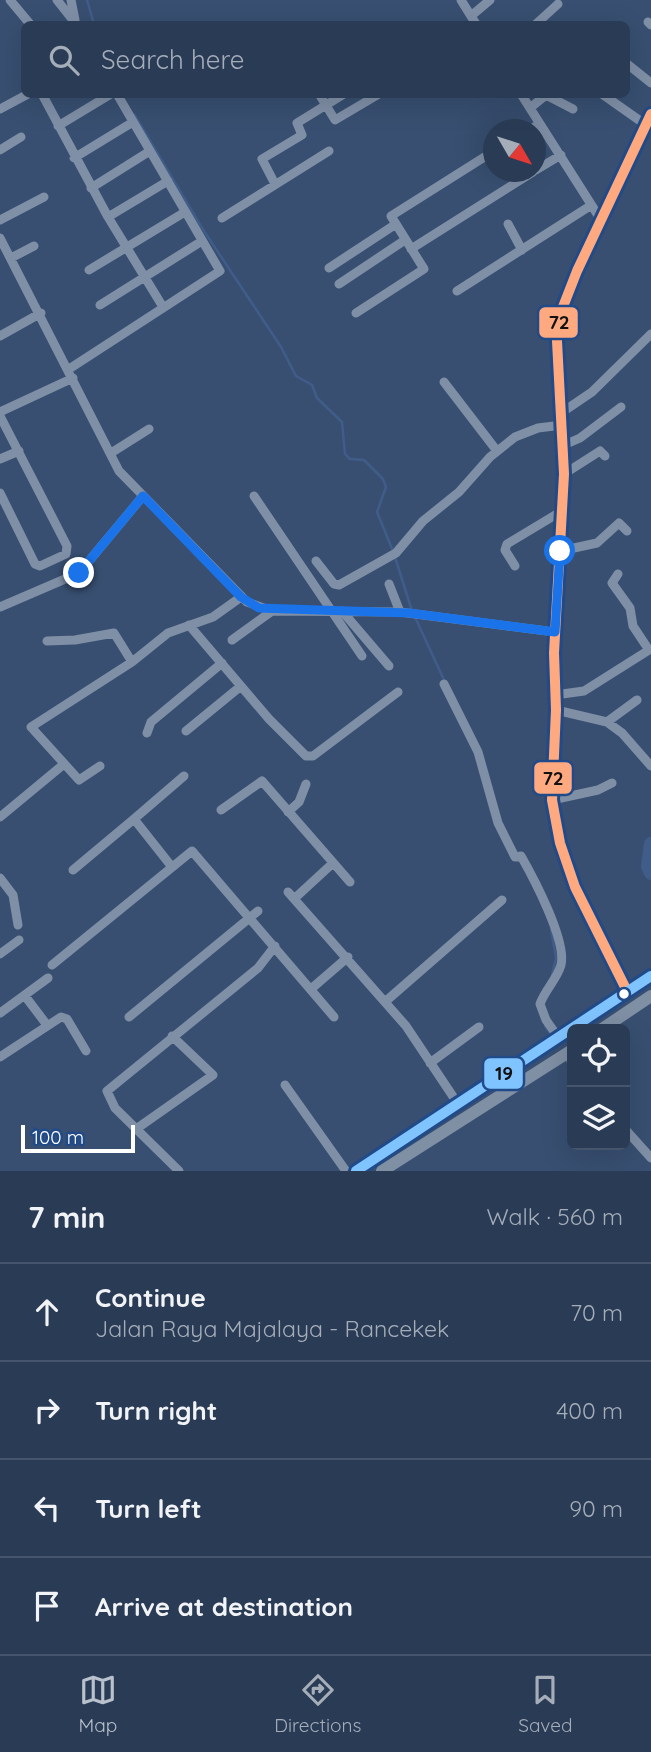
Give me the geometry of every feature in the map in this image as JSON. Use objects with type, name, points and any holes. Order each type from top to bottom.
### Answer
[{"type":"highway","points":[[356,1171],[651,976]]},
{"type":"highway","points":[[609,1024],[651,996]]},
{"type":"highway","points":[[382,1171],[567,1057]]},
{"type":"main road","points":[[627,991],[575,887],[560,843],[552,800],[556,710],[555,632],[564,474],[557,341],[559,317],[648,119]]},
{"type":"street","points":[[10,0],[28,21]]},
{"type":"street","points":[[57,0],[73,21]]},
{"type":"street","points":[[71,0],[75,21]]},
{"type":"street","points":[[461,0],[474,20],[490,0]]},
{"type":"street","points":[[539,21],[558,4]]},
{"type":"street","points":[[630,66],[651,83]]},
{"type":"street","points":[[0,109],[21,98]]},
{"type":"street","points":[[44,98],[107,217],[163,307]]},
{"type":"street","points":[[58,126],[104,98]]},
{"type":"street","points":[[0,494],[35,564],[40,566],[66,554],[67,546],[0,414],[71,373],[163,307],[220,271],[119,98]]},
{"type":"street","points":[[321,98],[335,120],[372,98]]},
{"type":"street","points":[[275,184],[262,159],[302,135],[297,123],[337,98]]},
{"type":"street","points":[[524,98],[537,119]]},
{"type":"street","points":[[530,108],[542,98]]},
{"type":"street","points":[[552,98],[573,109]]},
{"type":"street","points":[[609,98],[648,119]]},
{"type":"street","points":[[74,158],[133,122]]},
{"type":"street","points":[[546,133],[601,220]]},
{"type":"street","points":[[0,150],[21,137]]},
{"type":"street","points":[[222,218],[328,150]]},
{"type":"street","points":[[92,188],[150,151]]},
{"type":"street","points":[[546,164],[561,155]]},
{"type":"street","points":[[356,313],[423,272],[392,215],[483,158]]},
{"type":"street","points":[[107,217],[168,181]]},
{"type":"street","points":[[411,250],[517,182]]},
{"type":"street","points":[[0,220],[44,197]]},
{"type":"street","points":[[457,291],[590,206]]},
{"type":"street","points":[[89,270],[185,212]]},
{"type":"street","points":[[508,224],[523,250]]},
{"type":"street","points":[[329,268],[396,225]]},
{"type":"street","points":[[0,237],[119,471],[241,597],[253,606],[272,611],[408,613],[555,632]]},
{"type":"street","points":[[339,284],[405,240]]},
{"type":"street","points":[[100,305],[202,241]]},
{"type":"street","points":[[11,258],[34,246]]},
{"type":"street","points":[[0,337],[41,313]]},
{"type":"street","points":[[561,413],[592,392],[649,340]]},
{"type":"street","points":[[444,382],[497,451]]},
{"type":"street","points":[[564,445],[580,438],[621,407]]},
{"type":"street","points":[[316,561],[337,586],[394,554],[424,521],[459,492],[497,451],[524,432],[562,425]]},
{"type":"street","points":[[111,453],[149,429]]},
{"type":"street","points":[[0,459],[19,452]]},
{"type":"street","points":[[564,474],[600,452],[605,456]]},
{"type":"street","points":[[0,607],[79,573],[143,496]]},
{"type":"street","points":[[254,496],[298,558],[329,611],[362,656]]},
{"type":"street","points":[[515,566],[505,550],[507,544],[562,511]]},
{"type":"street","points":[[560,551],[597,543],[619,523],[627,531]]},
{"type":"street","points":[[555,695],[584,691],[649,650],[633,626],[630,608],[612,583],[618,574]]},
{"type":"street","points":[[389,584],[408,613]]},
{"type":"street","points":[[100,766],[79,780],[31,727],[132,662],[168,633],[213,617],[241,597]]},
{"type":"street","points":[[232,640],[272,611]]},
{"type":"street","points":[[342,611],[389,667]]},
{"type":"street","points":[[189,625],[300,752],[313,756],[398,692]]},
{"type":"street","points":[[47,640],[75,640],[114,633],[132,662]]},
{"type":"street","points":[[147,733],[151,722],[222,663]]},
{"type":"street","points":[[444,684],[478,752],[498,823],[548,909],[561,960],[540,1004],[555,1040]]},
{"type":"street","points":[[186,731],[241,686]]},
{"type":"street","points":[[607,722],[637,700]]},
{"type":"street","points":[[556,710],[607,722],[649,760]]},
{"type":"street","points":[[0,817],[64,764]]},
{"type":"street","points":[[73,870],[184,776]]},
{"type":"street","points":[[221,810],[261,781],[350,882]]},
{"type":"street","points":[[552,800],[598,790],[612,783]]},
{"type":"street","points":[[288,812],[299,802],[306,784]]},
{"type":"street","points":[[134,819],[172,867]]},
{"type":"street","points":[[52,965],[192,851],[255,914],[275,946],[334,1017]]},
{"type":"street","points":[[333,863],[292,895],[386,1001],[458,1104]]},
{"type":"street","points":[[0,878],[13,895],[18,925]]},
{"type":"street","points":[[386,1001],[502,900]]},
{"type":"street","points":[[129,1017],[255,914]]},
{"type":"street","points":[[0,954],[19,940]]},
{"type":"street","points":[[179,1171],[139,1127],[115,1108],[107,1091],[258,968],[275,946]]},
{"type":"street","points":[[311,989],[348,957]]},
{"type":"street","points":[[0,1013],[48,978]]},
{"type":"street","points":[[25,996],[47,1025]]},
{"type":"street","points":[[0,1057],[61,1017],[67,1018],[86,1051]]},
{"type":"street","points":[[430,1063],[479,1027]]},
{"type":"street","points":[[139,1127],[213,1075],[172,1036]]},
{"type":"street","points":[[285,1085],[346,1171]]},
{"type":"street","points":[[630,1135],[651,1158]]},
{"type":"waterway","points":[[87,0],[93,21]]},
{"type":"waterway","points":[[134,114],[202,228],[281,347],[296,376],[312,385],[317,398],[342,422],[345,454],[350,459],[364,460],[383,479],[386,487],[377,512],[393,551]]},
{"type":"waterway","points":[[395,557],[412,611]]},
{"type":"waterway","points":[[415,617],[444,680]]},
{"type":"waterway","points":[[651,844],[648,866],[651,873]]},
{"type":"waterway","points":[[551,930],[556,958],[552,975]]},
{"type":"waterway","points":[[545,1026],[553,1038]]},
{"type":"transit line","name":"72","points":[[627,991],[575,887],[560,843],[552,800],[556,710],[554,653],[564,474],[557,341],[559,317],[577,271],[651,114]]},
{"type":"transit line","name":"19","points":[[356,1171],[651,976]]},
{"type":"route","points":[[79,573],[143,496],[241,597],[259,608],[295,612],[409,613],[555,632],[560,551]]}]
